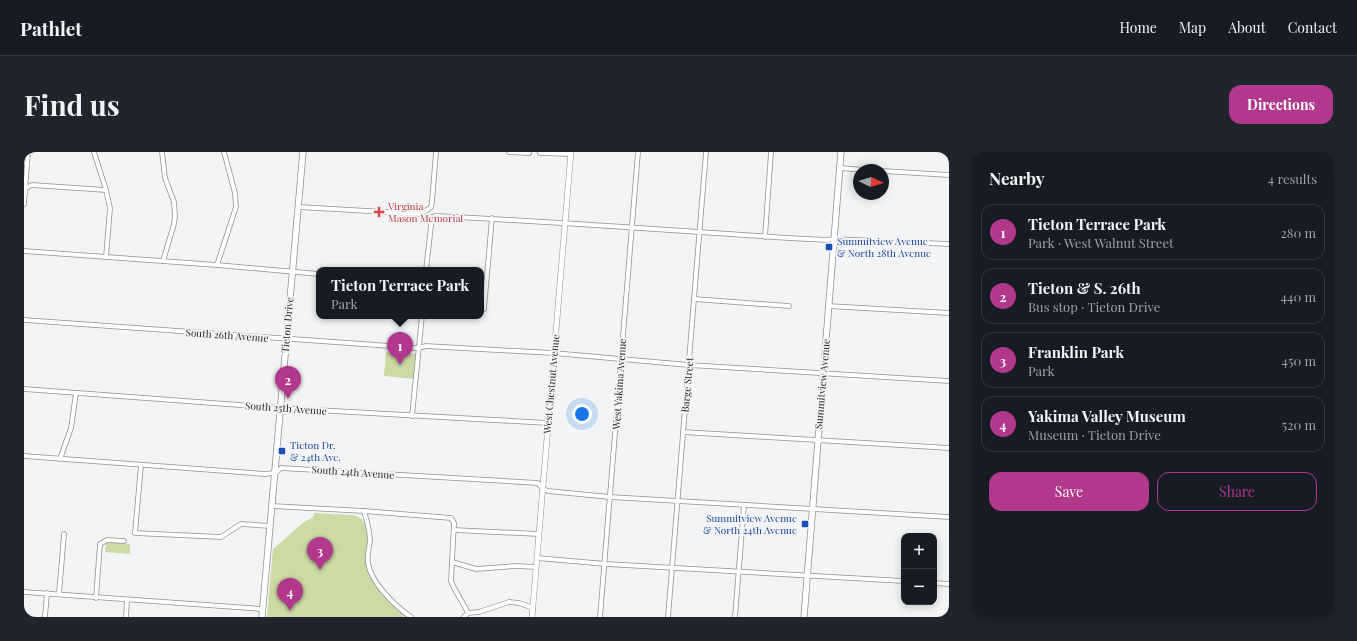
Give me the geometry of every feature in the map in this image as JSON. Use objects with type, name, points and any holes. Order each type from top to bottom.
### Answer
[{"type":"main road","name":"Tieton Drive","points":[[262,617],[285,340],[303,152]]},
{"type":"main road","name":"Summitview Avenue","points":[[804,617],[841,152]]},
{"type":"street","points":[[24,204],[28,152]]},
{"type":"street","points":[[94,152],[109,202],[110,213],[106,256]]},
{"type":"street","points":[[162,152],[166,178],[174,202],[175,216],[163,261]]},
{"type":"street","points":[[217,265],[236,207],[235,193],[224,152]]},
{"type":"street","points":[[299,206],[420,214],[431,207],[436,152]]},
{"type":"street","points":[[509,152],[529,153]]},
{"type":"street","name":"West Yakima Avenue","points":[[600,617],[606,564],[610,497],[638,152]]},
{"type":"street","name":"Barge Street","points":[[668,617],[706,152]]},
{"type":"street","points":[[765,237],[771,152]]},
{"type":"street","points":[[540,153],[571,153]]},
{"type":"street","name":"West Chestnut Avenue","points":[[532,617],[571,153]]},
{"type":"street","points":[[839,168],[853,169]]},
{"type":"street","points":[[889,171],[949,175]]},
{"type":"street","points":[[25,189],[32,185],[106,190]]},
{"type":"street","points":[[426,267],[432,217],[436,216],[492,218],[765,237],[827,240],[834,238],[949,244]]},
{"type":"street","points":[[484,308],[492,218]]},
{"type":"street","points":[[24,251],[106,256],[316,274]]},
{"type":"street","points":[[694,299],[789,306]]},
{"type":"street","points":[[828,306],[949,313]]},
{"type":"street","points":[[412,416],[422,319]]},
{"type":"street","name":"South 26th Avenue","points":[[24,320],[285,340],[418,348],[426,346],[554,353],[689,365],[949,381]]},
{"type":"street","name":"South 25th Avenue","points":[[24,389],[280,408],[548,423]]},
{"type":"street","points":[[60,459],[71,428],[76,393]]},
{"type":"street","points":[[683,432],[949,448]]},
{"type":"street","name":"South 24th Avenue","points":[[24,456],[275,473],[281,468],[538,483],[543,489],[548,491],[610,497],[949,517]]},
{"type":"street","points":[[141,465],[136,533],[221,537],[241,524],[270,526]]},
{"type":"street","points":[[735,617],[744,505]]},
{"type":"street","points":[[272,506],[451,518],[454,520],[454,530],[450,581],[468,612]]},
{"type":"street","points":[[364,511],[368,524],[370,540],[368,562],[371,574],[381,590],[411,617]]},
{"type":"street","points":[[454,530],[539,534]]},
{"type":"street","points":[[59,594],[64,534]]},
{"type":"street","points":[[96,598],[100,544],[107,540],[124,541]]},
{"type":"street","points":[[537,558],[606,564],[901,581]]},
{"type":"street","points":[[452,562],[476,569],[516,566],[536,567]]},
{"type":"street","points":[[937,583],[949,584]]},
{"type":"street","points":[[24,592],[262,609]]},
{"type":"street","points":[[44,617],[47,593]]},
{"type":"street","points":[[126,617],[127,600]]},
{"type":"street","points":[[468,612],[479,612],[509,602],[519,603],[533,608]]},
{"type":"street","points":[[464,617],[468,612]]},
{"type":"green space","points":[[386,352],[416,354],[414,379],[384,376]]},
{"type":"green space","points":[[314,513],[352,515],[364,522],[367,536],[366,565],[370,577],[382,594],[408,617],[267,617],[273,549],[304,522],[313,517]]},
{"type":"green space","points":[[106,542],[130,544],[130,554],[105,552]]},
{"type":"place","name":"Virginia Mason Memorial","points":[[379,212]]},
{"type":"place","name":"Summitview Avenue & North 28th Avenue","points":[[829,247]]},
{"type":"place","name":"Tieton Terrace Park","points":[[400,365]]},
{"type":"place","name":"Tieton & S. 26th","points":[[288,399]]},
{"type":"place","name":"Tieton Dr. & 24th Ave.","points":[[282,451]]},
{"type":"place","name":"Summitview Avenue & North 24th Avenue","points":[[805,524]]},
{"type":"place","name":"Franklin Park","points":[[320,570]]},
{"type":"place","name":"Yakima Valley Museum","points":[[290,611]]}]
